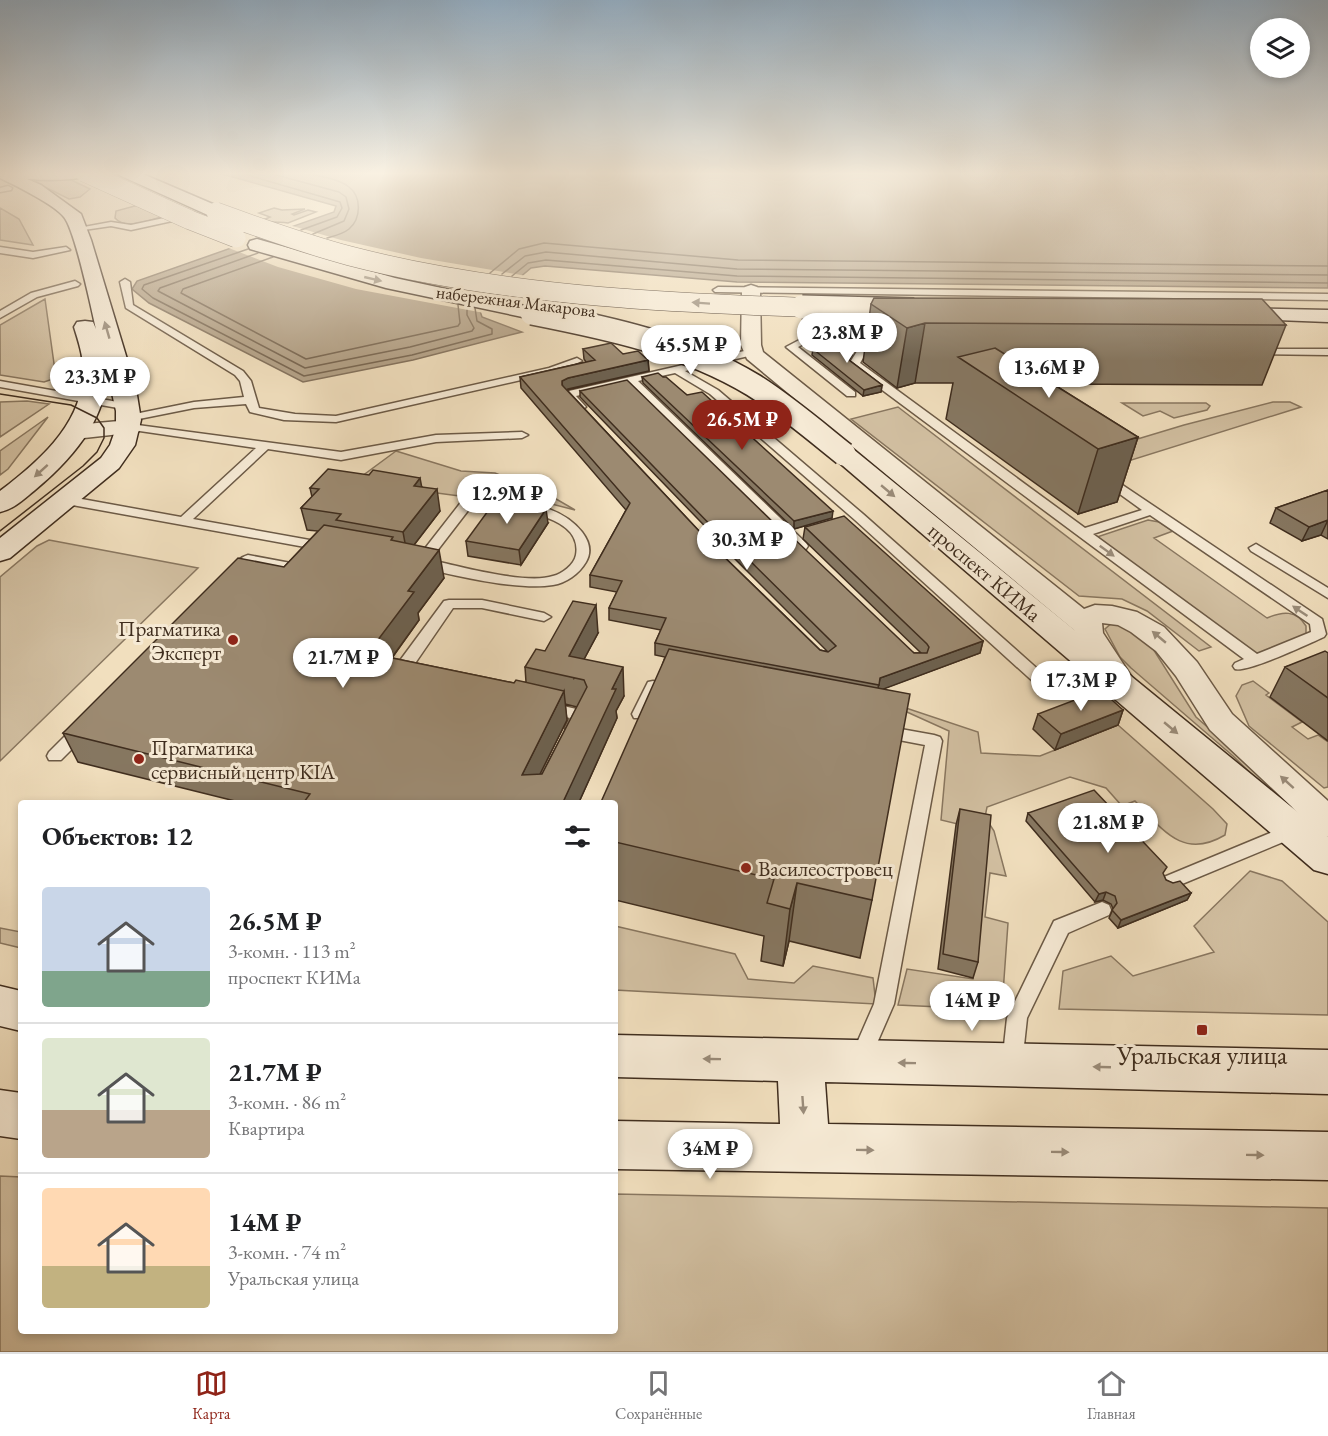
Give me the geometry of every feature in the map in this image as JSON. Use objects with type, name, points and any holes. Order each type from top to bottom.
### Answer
[{"type":"main road","points":[[0,504],[45,467],[75,432],[91,399],[95,379],[94,360],[66,250],[60,235]]},
{"type":"main road","points":[[0,552],[110,463],[122,448],[129,417],[87,235]]},
{"type":"main road","name":"набережная Макарова","points":[[230,235],[327,268],[409,287],[616,314],[741,321],[925,326]]},
{"type":"main road","name":"набережная Макарова","points":[[285,235],[317,246],[426,272],[521,287],[625,298],[731,305],[1328,316]]},
{"type":"main road","name":"проспект КИМа","points":[[409,287],[629,332],[696,356],[752,384],[844,454],[1126,690],[1316,815],[1328,859]]},
{"type":"main road","points":[[1215,328],[1328,330]]},
{"type":"main road","points":[[0,1006],[18,1010]]},
{"type":"main road","points":[[618,1056],[1328,1072]]},
{"type":"main road","points":[[800,1061],[806,1149]]},
{"type":"main road","points":[[0,1113],[18,1116]]},
{"type":"main road","points":[[618,1145],[1328,1156]]},
{"type":"street","points":[[751,291],[753,352],[759,360],[1088,626]]},
{"type":"street","points":[[75,432],[129,417]]},
{"type":"street","name":"проспект КИМа","points":[[1126,690],[1089,633],[1088,621],[1095,614],[1111,613],[1132,619],[1161,638],[1174,651],[1197,683],[1220,721],[1316,815]]},
{"type":"lane","points":[[0,250],[33,255],[66,250]]},
{"type":"lane","points":[[125,282],[129,306],[239,373],[246,380],[249,400],[254,410],[271,415],[302,419],[336,419],[552,370],[578,360]]},
{"type":"lane","points":[[0,315],[34,295],[75,284]]},
{"type":"lane","points":[[718,290],[1328,297]]},
{"type":"lane","points":[[784,291],[831,327],[791,347],[851,394]]},
{"type":"lane","points":[[899,350],[863,350],[854,364],[903,404],[1256,660]]},
{"type":"lane","points":[[593,420],[569,394],[753,352]]},
{"type":"lane","points":[[1265,364],[1248,352],[1328,352]]},
{"type":"lane","points":[[678,370],[714,392],[853,519],[1054,692]]},
{"type":"lane","points":[[631,381],[798,535],[809,553]]},
{"type":"lane","points":[[0,384],[91,399],[129,417],[265,446],[341,456],[372,453],[454,436],[522,435]]},
{"type":"lane","points":[[129,417],[195,405],[249,400]]},
{"type":"lane","points":[[903,404],[920,400]]},
{"type":"lane","points":[[183,522],[265,446]]},
{"type":"lane","points":[[1094,471],[1317,622],[1319,634],[1240,666]]},
{"type":"lane","points":[[65,500],[342,549]]},
{"type":"lane","points":[[466,504],[494,504],[538,510],[558,516],[573,527],[581,541],[582,557],[573,571],[554,581],[526,581],[416,562],[466,504]]},
{"type":"lane","points":[[1083,533],[1151,511]]},
{"type":"lane","points":[[721,555],[798,535]]},
{"type":"lane","points":[[1256,548],[1328,594]]},
{"type":"lane","points":[[224,584],[248,559],[296,568]]},
{"type":"lane","points":[[420,679],[398,674],[449,604],[482,604],[544,617]]},
{"type":"lane","points":[[635,726],[653,686],[688,693]]},
{"type":"lane","points":[[534,705],[579,715],[564,744]]},
{"type":"lane","points":[[55,756],[95,715]]},
{"type":"lane","points":[[859,1062],[884,1004],[934,741],[863,728]]},
{"type":"lane","points":[[1170,882],[1260,846],[1316,815]]},
{"type":"lane","points":[[1012,1064],[1017,1018],[1061,927],[1102,910]]},
{"type":"shaded area","points":[[0,235],[28,235],[33,245],[0,240]]},
{"type":"shaded area","points":[[45,299],[56,378],[44,382],[0,375],[0,325]]},
{"type":"shaded area","points":[[27,401],[49,404],[0,437],[0,402]]},
{"type":"shaded area","points":[[1273,402],[1290,402],[1301,407],[1122,463],[1101,450],[1184,425]]},
{"type":"shaded area","points":[[1122,403],[1206,403],[1210,406],[1207,410],[1174,418],[1160,411],[1143,416]]},
{"type":"shaded area","points":[[898,407],[1211,647],[1199,651],[1147,611],[1122,599],[1079,596],[851,419]]},
{"type":"shaded area","points":[[48,417],[8,469],[0,475],[0,451]]},
{"type":"shaded area","points":[[396,451],[461,471],[495,473],[551,496],[575,510],[536,500],[467,497],[354,482]]},
{"type":"shaded area","points":[[1148,520],[1159,522],[1173,531],[1154,538],[1267,618],[1284,613],[1298,617],[1306,626],[1306,635],[1257,658],[1097,537]]},
{"type":"shaded area","points":[[49,540],[198,568],[0,761],[0,577],[37,546]]},
{"type":"shaded area","points":[[1113,622],[1122,622],[1150,644],[1196,717],[1297,805],[1328,849],[1233,756],[1120,657],[1105,629]]},
{"type":"shaded area","points":[[1253,681],[1269,693],[1266,695],[1302,722],[1292,727],[1308,739],[1318,735],[1328,742],[1328,787],[1324,788],[1249,726],[1236,696],[1242,685]]},
{"type":"shaded area","points":[[876,698],[978,732],[981,753],[1040,756],[1118,725],[1213,809],[1227,824],[1225,835],[1210,842],[1185,843],[1165,831],[1135,801],[1122,806],[1106,788],[1070,777],[987,807],[985,817],[994,831],[1006,876],[990,873],[985,917],[1008,923],[1003,993],[983,1009],[898,1005],[907,969],[973,979],[987,831],[941,820],[949,731]]},
{"type":"shaded area","points":[[1250,871],[1282,881],[1328,922],[1328,1015],[1059,1009],[1063,971],[1111,956],[1133,976],[1214,952],[1194,926]]},
{"type":"shaded area","points":[[618,927],[735,954],[748,979],[794,983],[813,966],[873,978],[876,1004],[618,990]]},
{"type":"shaded area","points":[[0,928],[18,931],[18,947],[0,943]]},
{"type":"shaded area","points":[[0,1176],[18,1177],[18,1334],[618,1334],[618,1194],[1328,1208],[1328,1352],[0,1352]]},
{"type":"water","points":[[268,235],[1328,235],[1328,288],[737,282],[545,266],[531,268],[480,311],[482,317],[522,332],[413,360],[303,382],[149,303],[132,289],[137,281]]},
{"type":"pier","points":[[260,235],[324,235],[421,258],[527,276],[484,313],[356,289],[278,267],[226,247]]},
{"type":"building","points":[[874,298],[1262,299],[1286,325],[925,323],[907,328],[871,304]]},
{"type":"building","points":[[851,340],[853,348],[848,356],[849,360],[882,385],[864,390],[813,349]]},
{"type":"building","points":[[611,343],[623,354],[638,351],[648,360],[568,378],[562,381],[562,385],[715,548],[820,650],[828,652],[836,646],[735,546],[787,532],[914,653],[927,653],[929,647],[927,644],[805,527],[844,516],[983,641],[880,678],[879,685],[655,643],[666,618],[609,608],[622,581],[590,575],[630,503],[520,377],[595,360],[583,349]]},
{"type":"building","points":[[995,348],[1138,437],[1098,449],[958,357]]},
{"type":"building","points":[[658,373],[687,395],[702,392],[833,511],[794,521],[642,377]]},
{"type":"building","points":[[627,380],[777,526],[725,540],[580,391]]},
{"type":"building","points":[[328,469],[369,475],[373,470],[420,478],[414,486],[437,489],[403,532],[336,520],[341,514],[301,508],[319,489],[310,488]]},
{"type":"building","points":[[1328,490],[1328,520],[1309,527],[1276,508]]},
{"type":"building","points":[[496,500],[546,509],[519,550],[466,541]]},
{"type":"building","points":[[324,525],[393,537],[391,540],[439,550],[408,591],[414,592],[368,653],[564,691],[522,775],[542,774],[587,687],[584,680],[525,667],[536,649],[545,651],[573,601],[596,605],[569,656],[623,667],[612,689],[616,689],[564,800],[306,800],[310,794],[63,733],[238,558],[284,567]]},
{"type":"building","name":"Василеостровец","points":[[669,649],[910,694],[872,900],[797,883],[790,909],[767,903],[774,879],[618,843],[618,800],[602,800]]},
{"type":"building","points":[[1325,651],[1328,653],[1328,698],[1285,667]]},
{"type":"building","points":[[1101,690],[1123,710],[1061,734],[1038,714]]},
{"type":"building","points":[[1094,790],[1167,867],[1163,873],[1166,880],[1173,883],[1180,881],[1191,893],[1121,920],[1112,910],[1117,903],[1115,896],[1106,892],[1099,894],[1028,813]]},
{"type":"building","points":[[960,809],[991,815],[978,962],[943,954]]},
{"type":"tram line","points":[[0,394],[71,405],[97,418],[104,428],[104,438],[97,452],[83,466],[0,531]]},
{"type":"place","name":"Прагматика Эксперт","points":[[233,640]]},
{"type":"place","name":"Прагматика сервисный центр KIA","points":[[139,759]]},
{"type":"place","name":"Василеостровец","points":[[746,868]]},
{"type":"place","name":"Уральская улица","points":[[1202,1030]]}]
